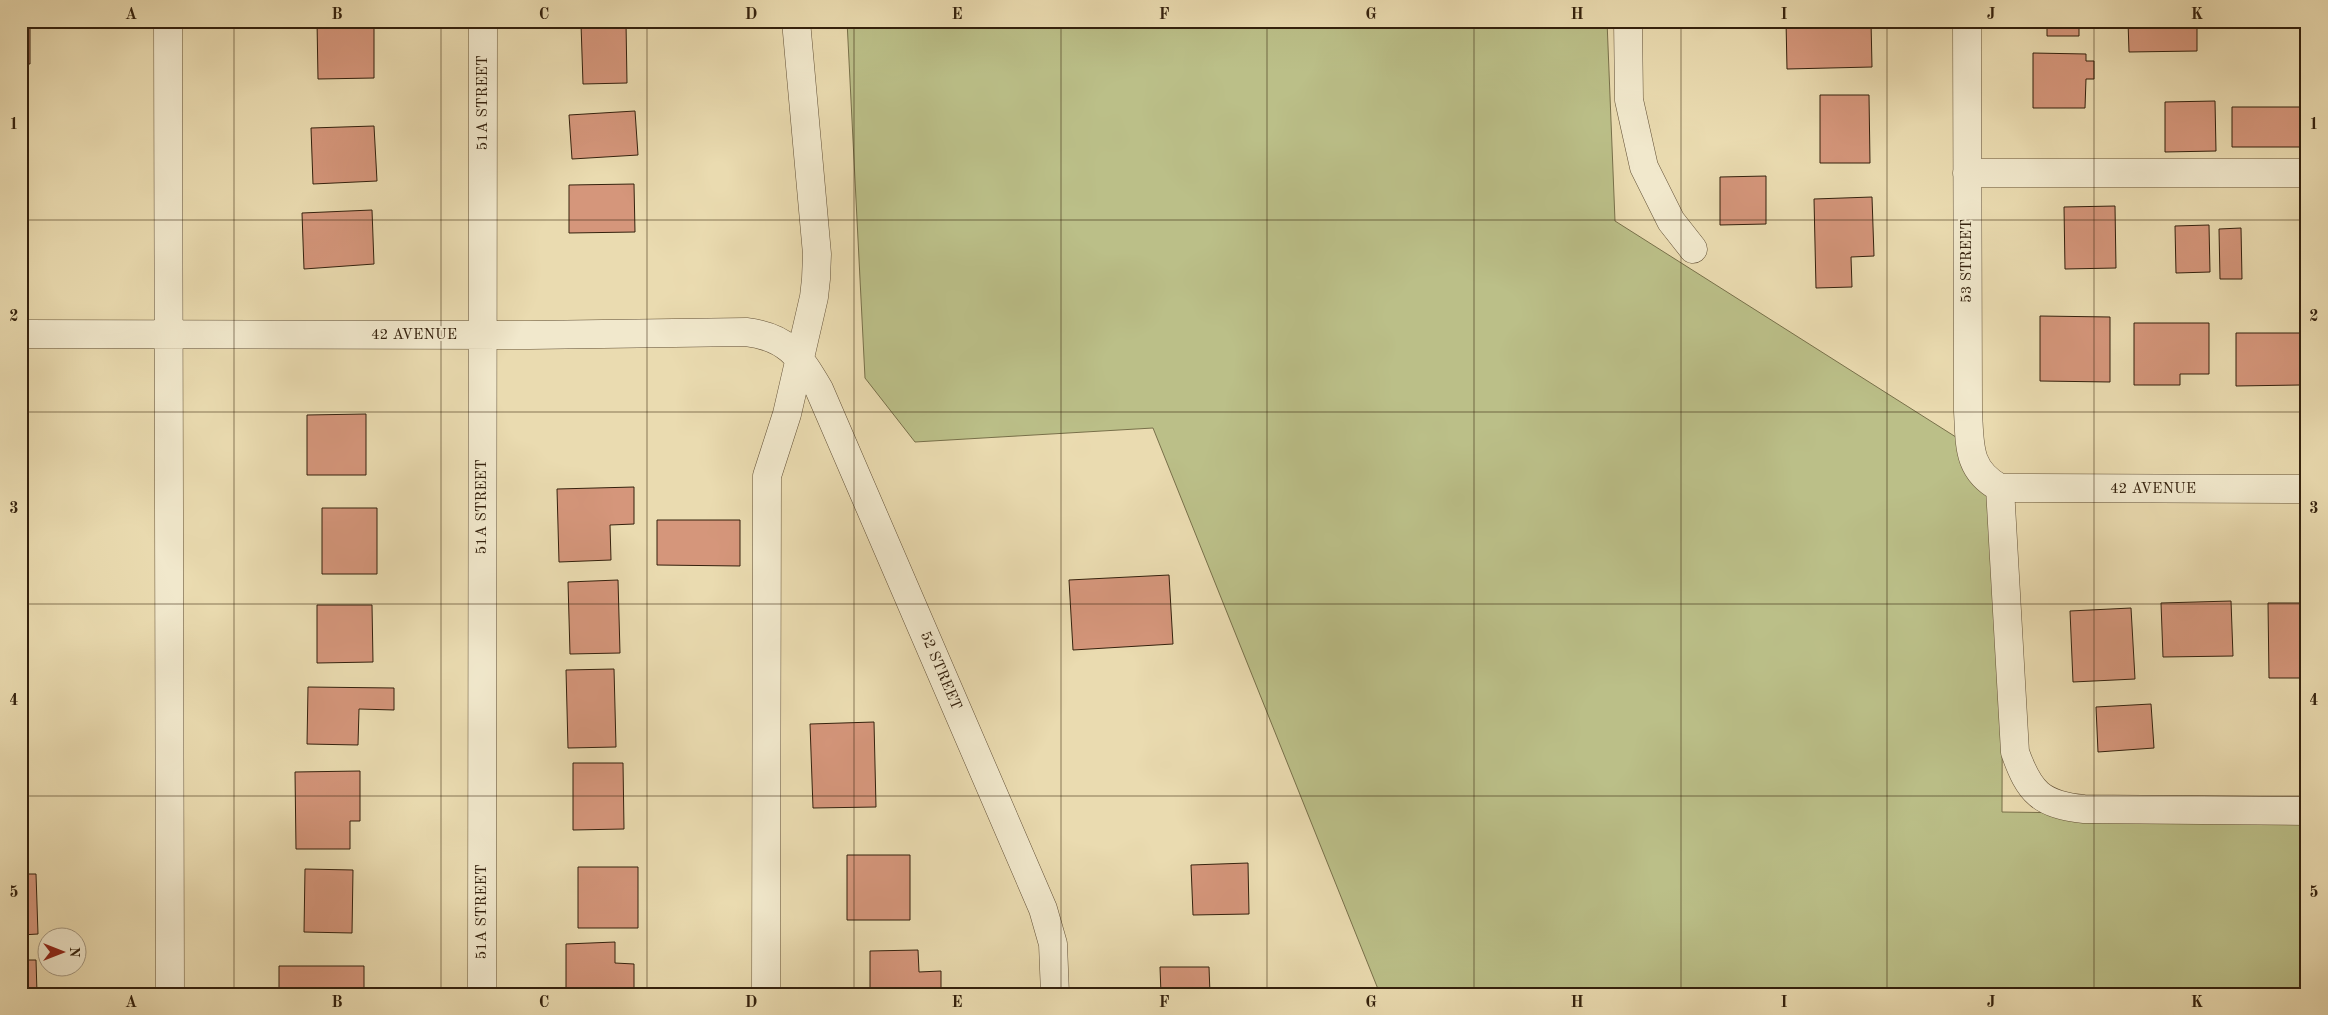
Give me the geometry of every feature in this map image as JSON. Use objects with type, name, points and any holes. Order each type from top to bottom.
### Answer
[{"type":"street","points":[[168,21],[167,334],[170,994]]},
{"type":"street","name":"51A STREET","points":[[482,994],[483,21]]},
{"type":"street","points":[[766,994],[767,476],[786,414],[814,297],[817,254],[796,21]]},
{"type":"street","points":[[1628,21],[1629,100],[1644,167],[1671,221],[1693,249]]},
{"type":"street","name":"53 STREET","points":[[1967,21],[1970,436],[1978,473],[1987,481],[2000,488]]},
{"type":"street","points":[[1967,173],[2307,173]]},
{"type":"street","name":"42 AVENUE","points":[[21,334],[746,332],[764,334],[780,340],[799,356]]},
{"type":"street","name":"52 STREET","points":[[799,356],[819,389],[1043,909],[1053,944],[1056,994]]},
{"type":"street","points":[[2000,488],[2015,752],[2022,771],[2033,789],[2048,802],[2063,807],[2084,809],[2307,811]]},
{"type":"street","name":"42 AVENUE","points":[[2000,488],[2307,489]]},
{"type":"green space","points":[[847,21],[1607,21],[1615,221],[1959,439],[2003,485],[2002,812],[2307,816],[2307,994],[1380,994],[1153,428],[915,442],[865,378]]},
{"type":"building","points":[[21,21],[30,21],[30,64],[21,64]]},
{"type":"building","points":[[317,21],[374,21],[374,78],[318,79]]},
{"type":"building","points":[[1786,21],[1871,21],[1872,67],[1787,69]]},
{"type":"building","points":[[2047,21],[2079,21],[2079,36],[2047,36]]},
{"type":"building","points":[[2128,21],[2197,21],[2197,51],[2129,52]]},
{"type":"building","points":[[2228,21],[2295,21],[2295,23],[2228,23]]},
{"type":"building","points":[[626,23],[627,83],[583,84],[581,24]]},
{"type":"building","points":[[2033,53],[2086,54],[2086,61],[2094,61],[2094,79],[2086,79],[2085,108],[2033,108]]},
{"type":"building","points":[[1820,95],[1869,95],[1870,163],[1820,163]]},
{"type":"building","points":[[2215,101],[2216,151],[2165,152],[2165,102]]},
{"type":"building","points":[[2232,107],[2307,107],[2307,147],[2232,147]]},
{"type":"building","points":[[635,111],[638,155],[572,159],[569,115]]},
{"type":"building","points":[[374,126],[377,181],[313,184],[311,128]]},
{"type":"building","points":[[1766,176],[1766,224],[1720,225],[1720,177]]},
{"type":"building","points":[[634,184],[635,232],[569,233],[569,185]]},
{"type":"building","points":[[1872,197],[1874,256],[1851,257],[1852,287],[1816,288],[1814,199]]},
{"type":"building","points":[[2115,206],[2116,268],[2065,269],[2064,207]]},
{"type":"building","points":[[21,207],[24,207],[26,238],[21,237]]},
{"type":"building","points":[[372,210],[374,264],[304,269],[302,213]]},
{"type":"building","points":[[2209,225],[2210,272],[2176,273],[2175,226]]},
{"type":"building","points":[[2241,228],[2242,279],[2220,279],[2219,229]]},
{"type":"building","points":[[2040,316],[2110,317],[2110,382],[2040,381]]},
{"type":"building","points":[[2134,323],[2209,323],[2209,374],[2180,374],[2180,385],[2134,385]]},
{"type":"building","points":[[2236,333],[2300,333],[2300,385],[2236,386]]},
{"type":"building","points":[[366,414],[366,475],[307,475],[307,415]]},
{"type":"building","points":[[634,487],[634,524],[610,525],[611,560],[559,562],[557,489]]},
{"type":"building","points":[[21,492],[26,492],[25,571],[21,571]]},
{"type":"building","points":[[322,508],[377,508],[377,574],[322,574]]},
{"type":"building","points":[[657,520],[740,520],[740,566],[657,565]]},
{"type":"building","points":[[1169,575],[1173,644],[1073,650],[1069,580]]},
{"type":"building","points":[[618,580],[620,653],[570,654],[568,582]]},
{"type":"building","points":[[21,588],[25,588],[27,655],[21,655]]},
{"type":"building","points":[[2231,601],[2233,656],[2163,657],[2161,603]]},
{"type":"building","points":[[2268,603],[2307,603],[2307,678],[2269,678]]},
{"type":"building","points":[[317,605],[372,605],[373,662],[317,663]]},
{"type":"building","points":[[2131,608],[2135,679],[2073,682],[2070,611]]},
{"type":"building","points":[[614,669],[616,747],[568,748],[566,670]]},
{"type":"building","points":[[21,676],[23,676],[24,752],[21,752]]},
{"type":"building","points":[[308,687],[394,688],[394,710],[359,709],[358,745],[307,744]]},
{"type":"building","points":[[2151,704],[2154,748],[2098,752],[2096,707]]},
{"type":"building","points":[[874,722],[876,807],[813,808],[810,724]]},
{"type":"building","points":[[573,763],[623,763],[624,829],[573,830]]},
{"type":"building","points":[[360,771],[360,821],[350,821],[350,849],[296,849],[295,772]]},
{"type":"building","points":[[22,775],[24,838],[21,838]]},
{"type":"building","points":[[847,855],[910,855],[910,920],[847,920]]},
{"type":"building","points":[[1248,863],[1249,914],[1193,915],[1191,865]]},
{"type":"building","points":[[578,867],[638,867],[638,928],[578,928]]},
{"type":"building","points":[[305,869],[353,870],[352,933],[304,932]]},
{"type":"building","points":[[21,874],[36,874],[38,934],[21,935]]},
{"type":"building","points":[[615,942],[615,963],[634,964],[634,994],[566,994],[566,944]]},
{"type":"building","points":[[918,950],[919,972],[941,971],[941,994],[870,994],[870,951]]},
{"type":"building","points":[[21,960],[36,960],[37,993],[21,993]]},
{"type":"building","points":[[279,966],[364,966],[364,994],[279,994]]},
{"type":"building","points":[[1160,967],[1209,967],[1210,994],[1161,994]]}]
